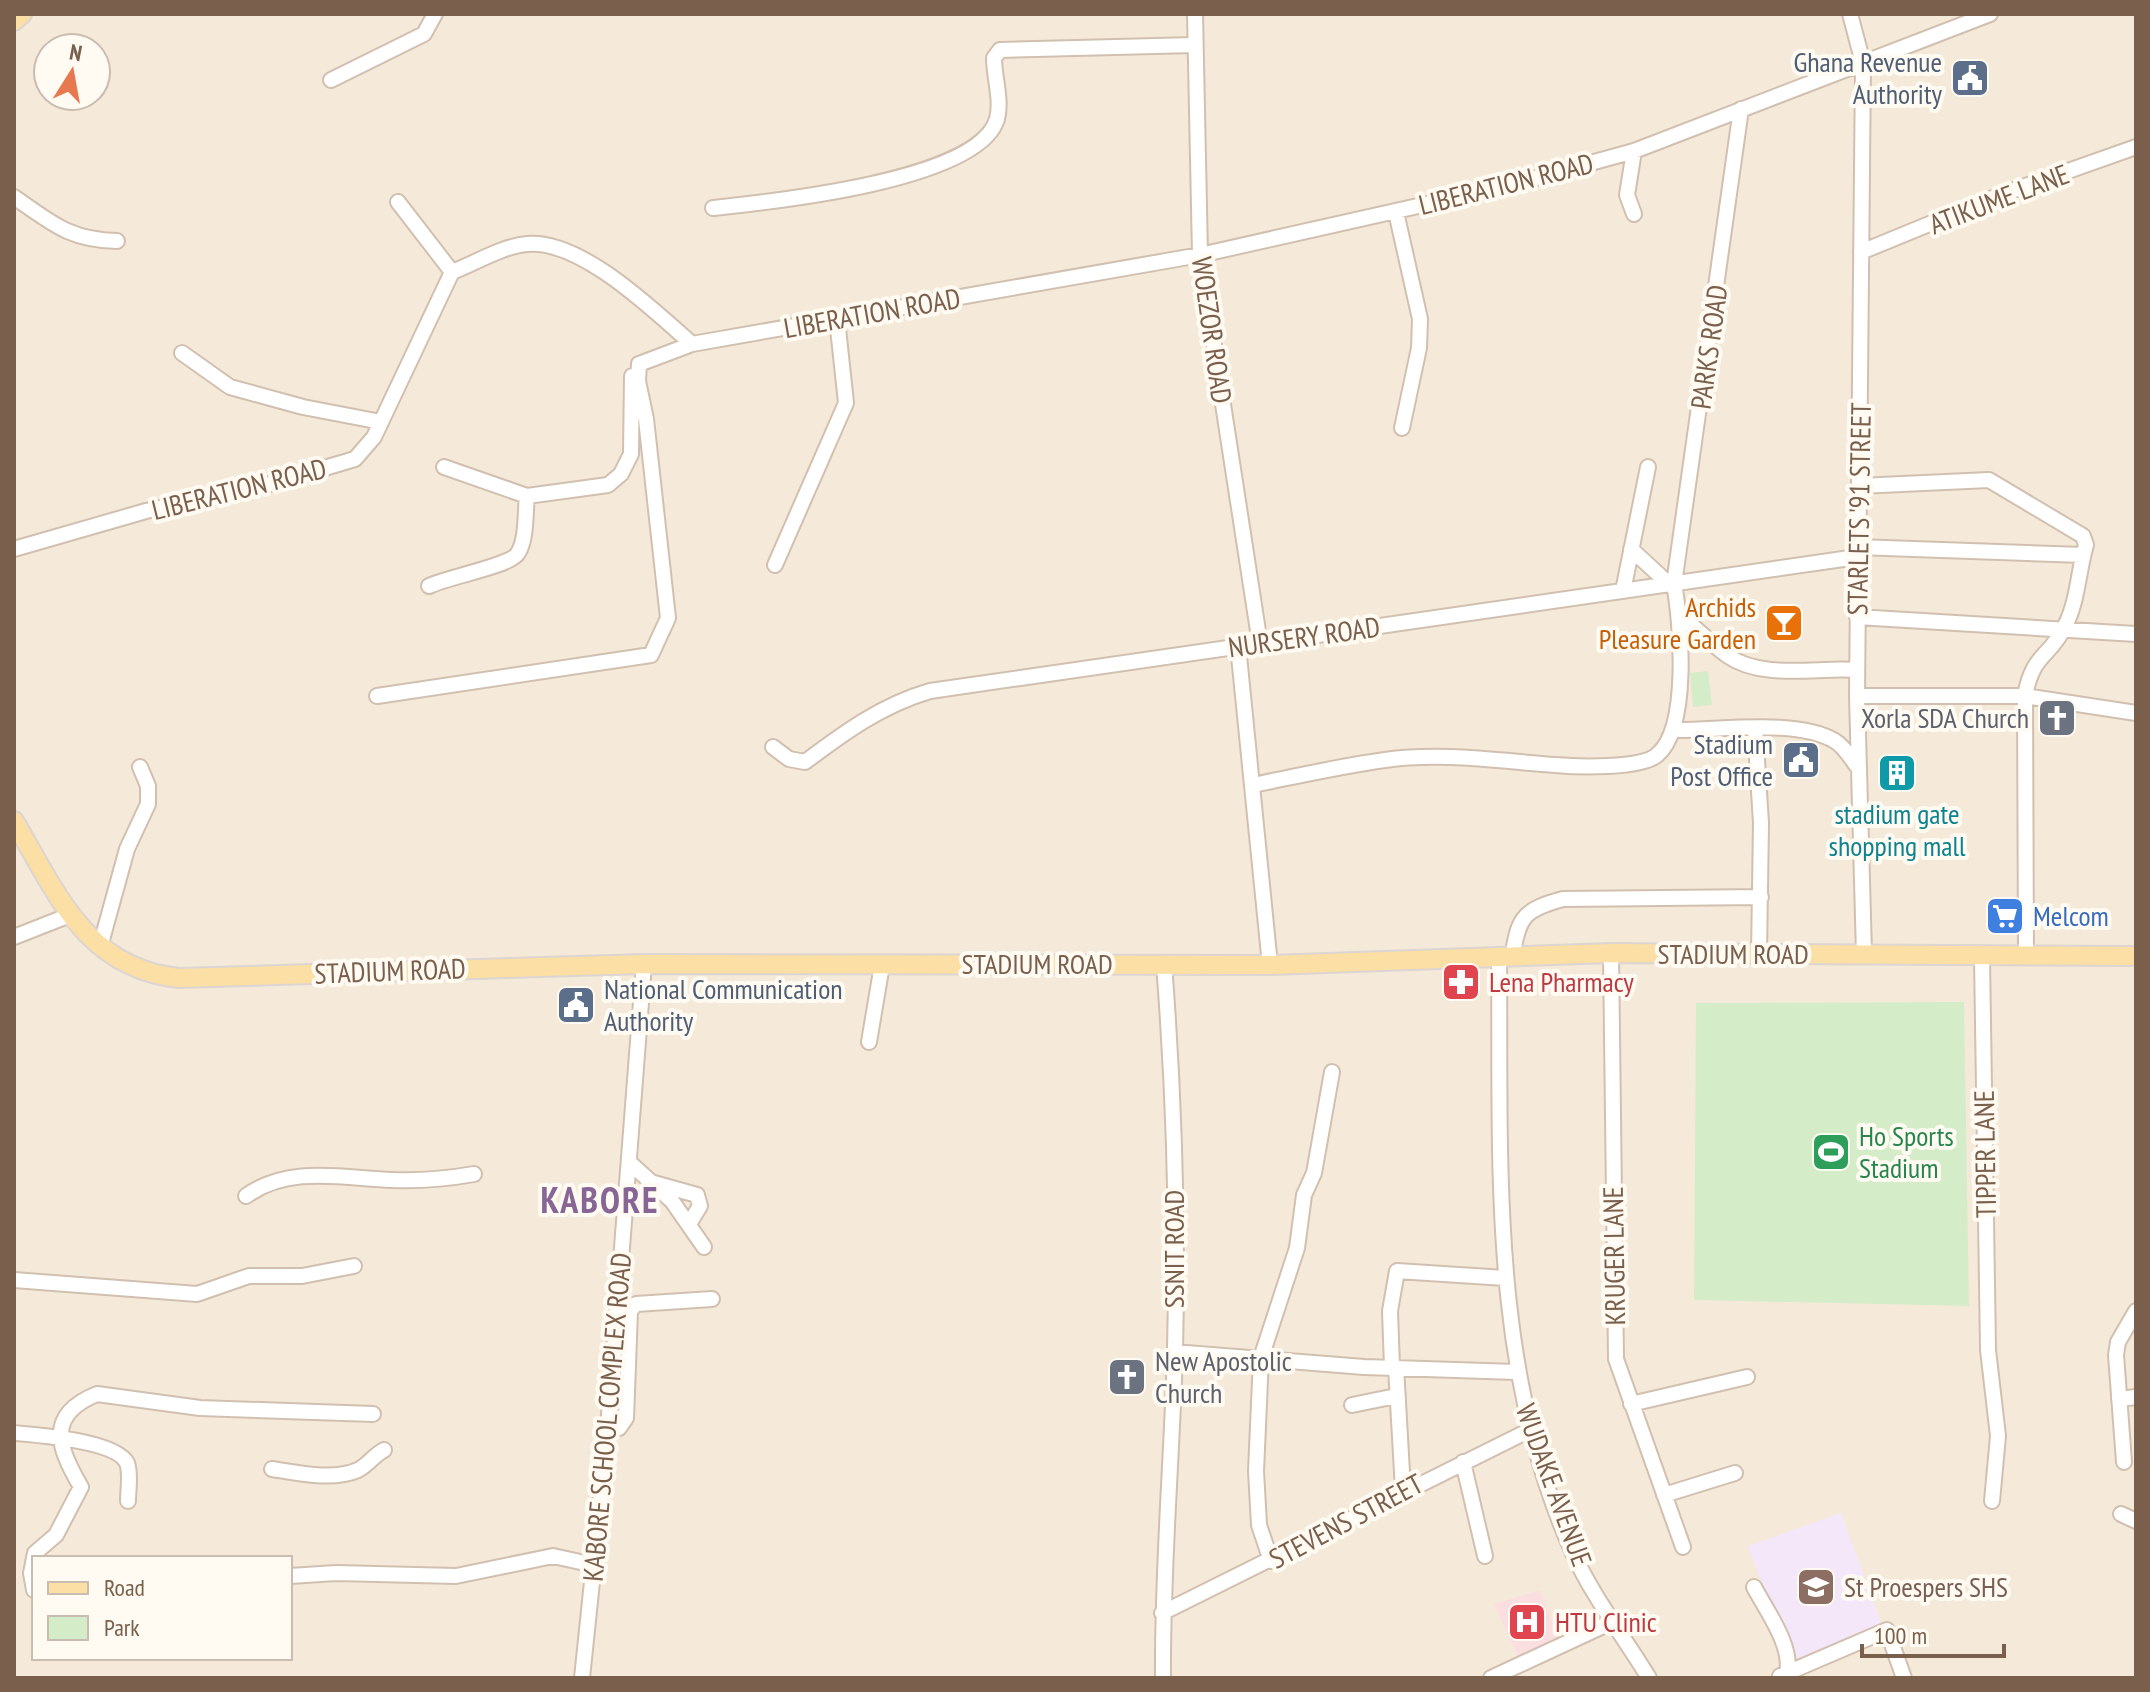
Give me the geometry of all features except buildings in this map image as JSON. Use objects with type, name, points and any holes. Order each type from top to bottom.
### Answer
[{"type":"main road","points":[[14,21],[22,14]]},
{"type":"main road","name":"STADIUM ROAD","points":[[14,821],[70,915],[100,947],[121,963],[160,976],[206,980],[332,972],[644,964],[1270,965],[1506,954],[1611,953],[2136,956]]},
{"type":"street","points":[[331,80],[424,34],[435,14]]},
{"type":"street","name":"WOEZOR ROAD","points":[[1195,14],[1200,255],[1260,644]]},
{"type":"street","name":"STARLETS '91 STREET","points":[[1850,14],[1863,63],[1857,696],[1864,954]]},
{"type":"street","name":"LIBERATION ROAD","points":[[639,364],[692,344],[1200,255],[1396,212],[1634,151],[1990,14]]},
{"type":"street","points":[[713,208],[818,196],[928,168],[961,153],[986,139],[997,120],[994,58],[1000,50],[1195,45]]},
{"type":"street","name":"PARKS ROAD","points":[[1673,730],[1678,699],[1680,615],[1672,584],[1741,109]]},
{"type":"street","name":"ATIKUME LANE","points":[[1861,252],[2000,195],[2136,147]]},
{"type":"street","points":[[1634,151],[1627,195],[1634,214]]},
{"type":"street","points":[[14,197],[65,231],[86,240],[117,241]]},
{"type":"street","points":[[398,202],[452,272],[519,246],[553,245],[641,296],[692,344]]},
{"type":"street","points":[[1396,212],[1420,319],[1419,348],[1402,428]]},
{"type":"street","name":"LIBERATION ROAD","points":[[14,549],[146,511],[267,485],[355,459],[365,449],[381,422],[452,272]]},
{"type":"street","points":[[775,565],[846,403],[837,319]]},
{"type":"street","points":[[182,353],[230,387],[303,407],[381,422]]},
{"type":"street","points":[[444,467],[527,496],[608,485],[621,474],[631,454],[631,380],[639,364]]},
{"type":"street","points":[[377,696],[651,655],[668,618],[646,419],[638,381],[639,364]]},
{"type":"street","points":[[1623,591],[1648,467]]},
{"type":"street","points":[[1859,486],[1989,480],[2083,536],[2083,555],[2071,615],[2063,631],[2035,661],[2025,696],[2026,957]]},
{"type":"street","points":[[429,586],[450,575],[513,560],[520,550],[527,496]]},
{"type":"street","points":[[1631,549],[1672,584]]},
{"type":"street","name":"NURSERY ROAD","points":[[773,747],[789,759],[805,762],[871,715],[900,700],[930,691],[1672,584],[1857,552],[2083,555]]},
{"type":"street","points":[[1680,615],[1729,656],[1747,665],[1767,670],[1857,670]]},
{"type":"street","points":[[1857,617],[2136,634]]},
{"type":"street","points":[[1238,646],[1270,965]]},
{"type":"street","points":[[1857,696],[2025,696],[2136,713]]},
{"type":"street","points":[[1755,728],[1760,779],[1759,955]]},
{"type":"street","points":[[1253,785],[1386,760],[1444,757],[1582,767],[1644,760],[1657,756],[1673,730],[1755,728],[1809,732],[1841,746],[1859,769]]},
{"type":"street","points":[[100,947],[127,849],[148,804],[148,786],[140,767]]},
{"type":"street","name":"WUDAKE AVENUE","points":[[1649,1678],[1573,1553],[1530,1430],[1516,1372],[1505,1278],[1506,954],[1517,925],[1535,906],[1563,899],[1761,897]]},
{"type":"street","points":[[14,937],[70,915]]},
{"type":"street","name":"KRUGER LANE","points":[[1611,953],[1616,1346],[1619,1373],[1683,1547]]},
{"type":"street","name":"TIPPER LANE","points":[[1982,957],[1988,1350],[1998,1436],[1992,1501]]},
{"type":"street","name":"KABORE SCHOOL COMPLEX ROAD","points":[[582,1678],[608,1428],[644,964]]},
{"type":"street","name":"SSNIT ROAD","points":[[1163,1678],[1162,1613],[1174,1352],[1172,1065],[1164,964]]},
{"type":"street","points":[[869,1042],[882,965]]},
{"type":"street","points":[[1271,1561],[1259,1525],[1256,1471],[1261,1358],[1297,1248],[1304,1195],[1314,1173],[1332,1072]]},
{"type":"street","points":[[630,1163],[689,1224],[704,1247]]},
{"type":"street","points":[[246,1196],[264,1183],[291,1176],[438,1180],[474,1174]]},
{"type":"street","points":[[650,1182],[697,1195],[700,1206],[689,1224]]},
{"type":"street","points":[[14,1280],[197,1294],[249,1276],[302,1276],[354,1266]]},
{"type":"street","points":[[1403,1490],[1390,1311],[1397,1271],[1505,1278]]},
{"type":"street","points":[[608,1428],[619,1428],[626,1418],[630,1311],[636,1304],[712,1299]]},
{"type":"street","points":[[2124,1462],[2118,1342],[2136,1311]]},
{"type":"street","points":[[1174,1352],[1516,1372]]},
{"type":"street","points":[[1631,1404],[1747,1377]]},
{"type":"street","points":[[34,1556],[56,1535],[81,1487],[65,1460],[60,1437],[65,1414],[97,1394],[200,1408],[373,1414]]},
{"type":"street","points":[[1352,1405],[1396,1396]]},
{"type":"street","points":[[2119,1399],[2136,1397]]},
{"type":"street","name":"STEVENS STREET","points":[[1162,1613],[1271,1561],[1403,1490],[1530,1430]]},
{"type":"street","points":[[14,1433],[60,1437],[105,1449],[126,1462],[128,1501]]},
{"type":"street","points":[[272,1469],[307,1475],[336,1474],[358,1470],[384,1450]]},
{"type":"street","points":[[1463,1462],[1485,1556]]},
{"type":"street","points":[[1664,1495],[1735,1473]]},
{"type":"street","points":[[2121,1514],[2136,1521]]},
{"type":"street","points":[[292,1576],[336,1573],[456,1576],[553,1556],[594,1565]]},
{"type":"street","points":[[1754,1587],[1788,1660],[1781,1676]]},
{"type":"street","points":[[1491,1678],[1614,1621]]},
{"type":"street","points":[[1781,1676],[1887,1630],[1904,1678]]},
{"type":"shaded area","points":[[14,14],[2136,14],[2136,1678],[14,1678]]},
{"type":"shaded area","name":"St Proespers SHS","points":[[1841,1513],[1883,1628],[1790,1661],[1748,1546]]},
{"type":"shaded area","name":"HTU Clinic","points":[[1540,1590],[1558,1639],[1519,1658],[1494,1604]]},
{"type":"green space","points":[[1708,671],[1712,705],[1693,707],[1690,673]]},
{"type":"green space","name":"Ho Sports Stadium","points":[[1964,1002],[1969,1306],[1694,1300],[1696,1003]]},
{"type":"place","name":"Ghana Revenue Authority","points":[[1970,78]]},
{"type":"place","name":"Archids Pleasure Garden","points":[[1784,623]]},
{"type":"place","name":"Xorla SDA Church","points":[[2057,718]]},
{"type":"place","name":"Stadium Post Office","points":[[1801,760]]},
{"type":"place","name":"stadium gate shopping mall","points":[[1897,773]]},
{"type":"place","name":"Melcom","points":[[2005,916]]},
{"type":"place","name":"Lena Pharmacy","points":[[1461,982]]},
{"type":"place","name":"National Communication Authority","points":[[576,1005]]},
{"type":"place","name":"Ho Sports Stadium","points":[[1831,1152]]},
{"type":"place","name":"New Apostolic Church","points":[[1127,1377]]},
{"type":"place","name":"St Proespers SHS","points":[[1816,1587]]},
{"type":"place","name":"HTU Clinic","points":[[1527,1622]]},
{"type":"district","name":"KABORE","points":[[600,1200]]}]
